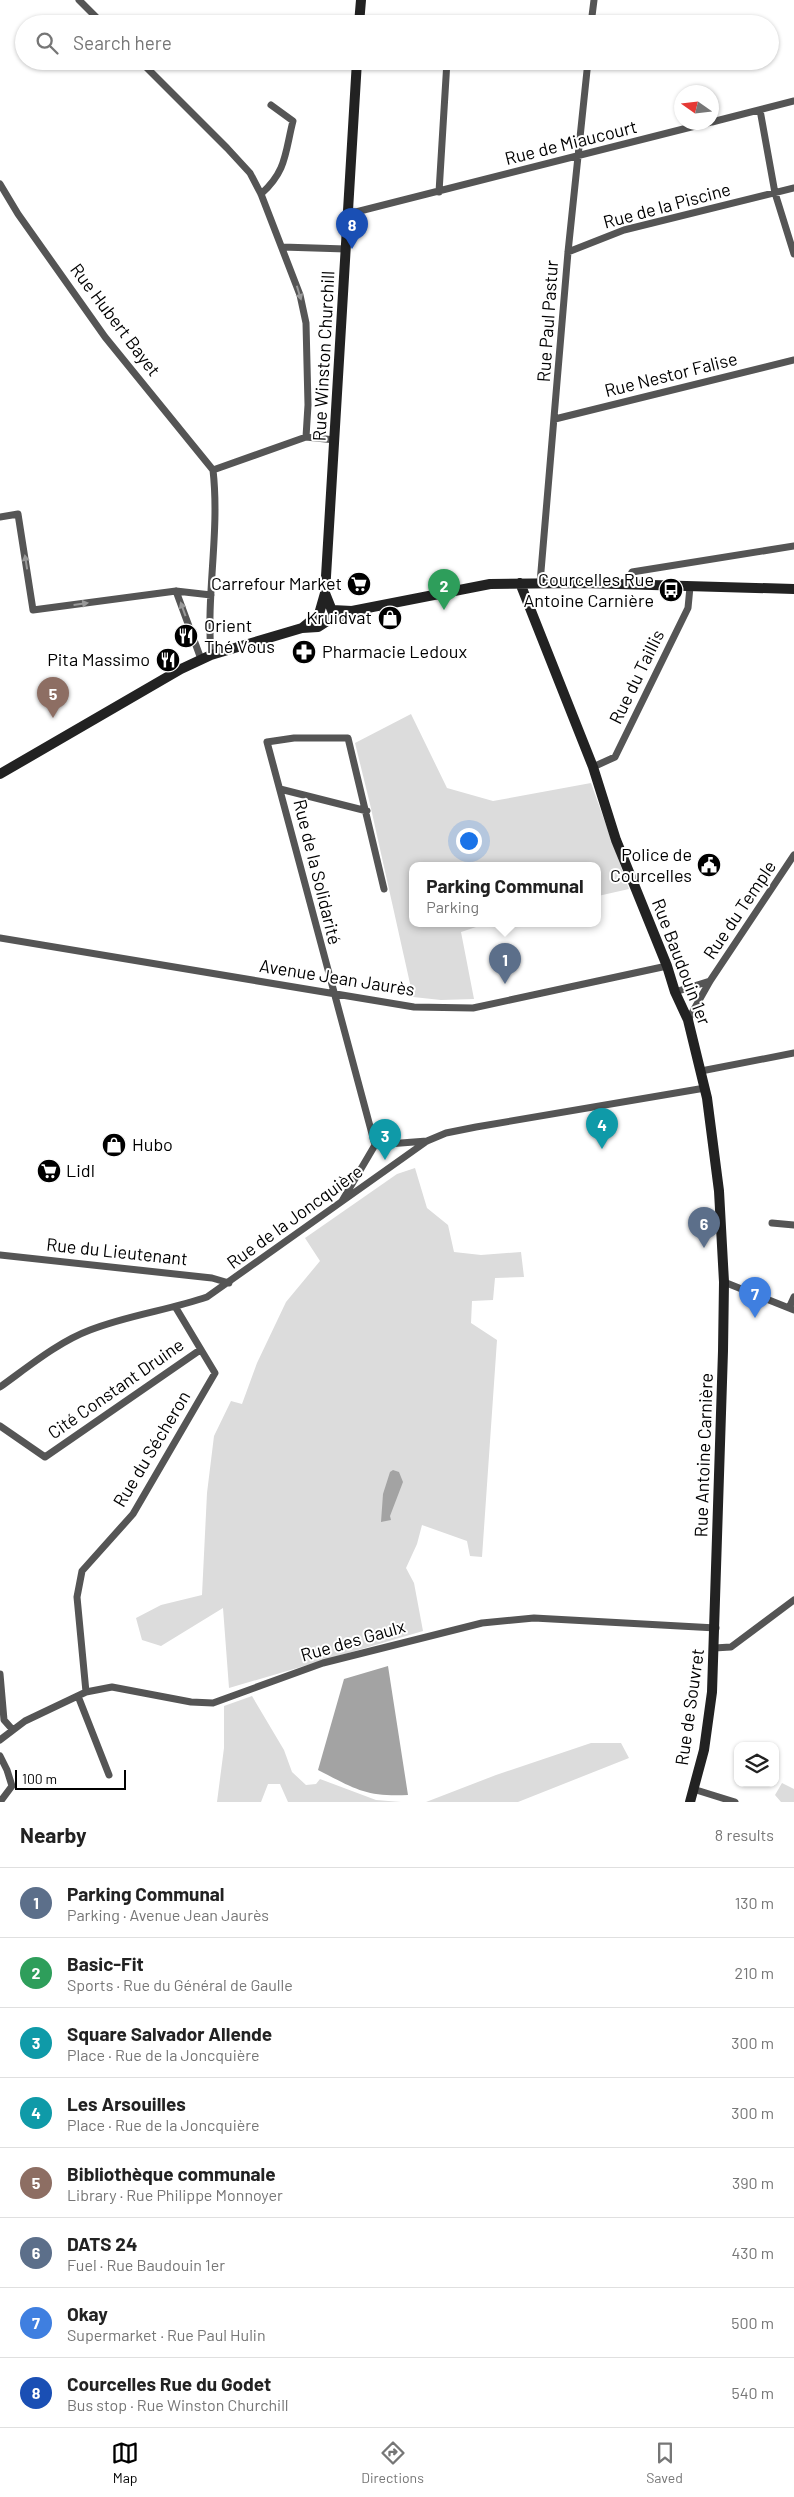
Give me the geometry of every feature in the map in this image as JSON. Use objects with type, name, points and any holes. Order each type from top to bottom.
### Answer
[{"type":"main road","points":[[359,15],[360,0]]},
{"type":"main road","name":"Rue Winston Churchill","points":[[327,613],[320,603],[325,593],[336,440],[356,70]]},
{"type":"main road","name":"Rue Baudouin 1er","points":[[520,583],[593,767],[616,840],[667,966],[674,992],[688,1020],[706,1088],[719,1191],[724,1282]]},
{"type":"main road","points":[[0,774],[206,657],[302,628],[318,627],[327,613],[344,617],[352,611],[490,584],[540,583],[794,589]]},
{"type":"main road","name":"Rue Antoine Carnière","points":[[716,1628],[724,1282]]},
{"type":"main road","name":"Rue de Souvret","points":[[690,1802],[704,1750],[712,1692],[716,1628]]},
{"type":"street","points":[[79,0],[94,15]]},
{"type":"street","points":[[592,15],[594,0]]},
{"type":"street","points":[[149,70],[233,154],[250,173],[262,194],[300,294],[306,323],[308,405],[306,437]]},
{"type":"street","points":[[439,192],[446,70]]},
{"type":"street","name":"Rue Paul Pastur","points":[[540,583],[568,252],[587,70]]},
{"type":"street","name":"Rue de Miaucourt","points":[[719,120],[794,101]]},
{"type":"street","points":[[262,194],[271,186],[284,163],[293,121],[271,105]]},
{"type":"street","points":[[760,110],[775,193],[794,254]]},
{"type":"street","name":"Rue de Miaucourt","points":[[348,214],[680,130]]},
{"type":"street","name":"Rue Hubert Bayet","points":[[0,184],[18,214],[105,337],[213,470]]},
{"type":"street","name":"Rue de la Piscine","points":[[568,252],[624,230],[794,188]]},
{"type":"street","points":[[282,248],[346,250]]},
{"type":"street","name":"Rue Nestor Falise","points":[[555,419],[794,360]]},
{"type":"street","points":[[206,657],[216,535],[213,470],[306,437],[336,440]]},
{"type":"street","points":[[0,517],[18,514],[33,610],[176,591],[211,595]]},
{"type":"street","points":[[626,585],[632,572],[794,546]]},
{"type":"street","name":"Rue du Taillis","points":[[593,767],[615,757],[688,608],[690,587]]},
{"type":"street","points":[[176,591],[206,657]]},
{"type":"street","name":"Rue de la Solidarité","points":[[375,1145],[332,992],[267,742],[294,738],[348,738],[384,889]]},
{"type":"street","name":"Rue de la Solidarité","points":[[280,789],[367,812]]},
{"type":"street","name":"Rue du Temple","points":[[688,1020],[710,981],[794,855]]},
{"type":"street","name":"Avenue Jean Jaurès","points":[[0,938],[414,1006],[473,1008],[667,966]]},
{"type":"street","name":"Rue du Temple","points":[[674,992],[710,981]]},
{"type":"street","points":[[701,1070],[794,1053]]},
{"type":"street","name":"Rue de la Joncquière","points":[[0,1387],[69,1340],[89,1330],[176,1308],[207,1297],[427,1141],[446,1133],[476,1127],[706,1088]]},
{"type":"street","points":[[340,1204],[375,1145],[427,1141]]},
{"type":"street","points":[[772,1223],[794,1225]]},
{"type":"street","name":"Rue du Lieutenant","points":[[0,1255],[212,1278],[229,1283]]},
{"type":"street","points":[[724,1282],[791,1309],[794,1297]]},
{"type":"street","name":"Rue du Sécheron","points":[[86,1692],[78,1597],[82,1571],[133,1514],[215,1373],[176,1308]]},
{"type":"street","name":"Cité Constant Druine","points":[[0,1426],[45,1457],[200,1350]]},
{"type":"street","points":[[714,1648],[731,1647],[794,1600]]},
{"type":"street","name":"Rue des Gaulx","points":[[0,1740],[6,1724],[86,1692],[121,1688],[191,1702],[213,1703],[341,1659],[482,1623],[534,1618],[716,1628]]},
{"type":"street","points":[[0,1674],[4,1720],[6,1724]]},
{"type":"street","points":[[78,1696],[109,1775]]},
{"type":"street","points":[[0,1756],[12,1786],[0,1802]]},
{"type":"street","name":"Rue de Souvret","points":[[693,1789],[735,1802]]},
{"type":"shaded area","points":[[411,714],[447,788],[493,801],[591,783],[629,889],[601,895],[601,862],[409,862],[409,927],[476,927],[461,932],[474,999],[441,1000],[413,997],[355,743]]},
{"type":"shaded area","points":[[415,1168],[427,1208],[448,1225],[454,1252],[481,1255],[521,1252],[524,1277],[495,1278],[493,1300],[472,1301],[471,1323],[497,1340],[482,1557],[470,1556],[467,1541],[422,1525],[417,1544],[406,1568],[414,1583],[423,1631],[229,1688],[223,1608],[161,1646],[142,1640],[136,1618],[161,1605],[202,1595],[207,1493],[214,1436],[231,1401],[242,1404],[257,1363],[286,1302],[320,1261],[305,1238],[397,1174]]},
{"type":"shaded area","points":[[393,1470],[399,1472],[403,1482],[390,1516],[391,1520],[381,1522],[383,1494],[390,1472]]},
{"type":"shaded area","points":[[388,1666],[408,1795],[371,1793],[318,1770],[344,1679]]},
{"type":"shaded area","points":[[252,1696],[284,1750],[292,1772],[306,1785],[316,1784],[320,1779],[376,1800],[401,1802],[288,1802],[280,1784],[268,1784],[261,1802],[217,1802],[224,1748],[224,1706]]},
{"type":"shaded area","points":[[591,1743],[621,1743],[629,1758],[518,1802],[426,1802],[496,1775]]},
{"type":"shaded area","points":[[782,1783],[794,1789],[794,1802],[781,1802],[775,1795]]},
{"type":"place","name":"Courcelles Rue du Godet","points":[[352,249]]},
{"type":"place","name":"Carrefour Market","points":[[359,584]]},
{"type":"place","name":"Courcelles Rue Antoine Carnière","points":[[671,590]]},
{"type":"place","name":"Basic-Fit","points":[[444,610]]},
{"type":"place","name":"Kruidvat","points":[[390,618]]},
{"type":"place","name":"Orient Thé Vous","points":[[186,636]]},
{"type":"place","name":"Pharmacie Ledoux","points":[[304,652]]},
{"type":"place","name":"Pita Massimo","points":[[168,660]]},
{"type":"place","name":"Bibliothèque communale","points":[[53,718]]},
{"type":"place","name":"Police de Courcelles","points":[[709,865]]},
{"type":"place","name":"Parking Communal","points":[[505,984]]},
{"type":"place","name":"Hubo","points":[[114,1145]]},
{"type":"place","name":"Les Arsouilles","points":[[602,1149]]},
{"type":"place","name":"Square Salvador Allende","points":[[385,1160]]},
{"type":"place","name":"Lidl","points":[[49,1171]]},
{"type":"place","name":"DATS 24","points":[[704,1248]]},
{"type":"place","name":"Okay","points":[[755,1318]]}]
